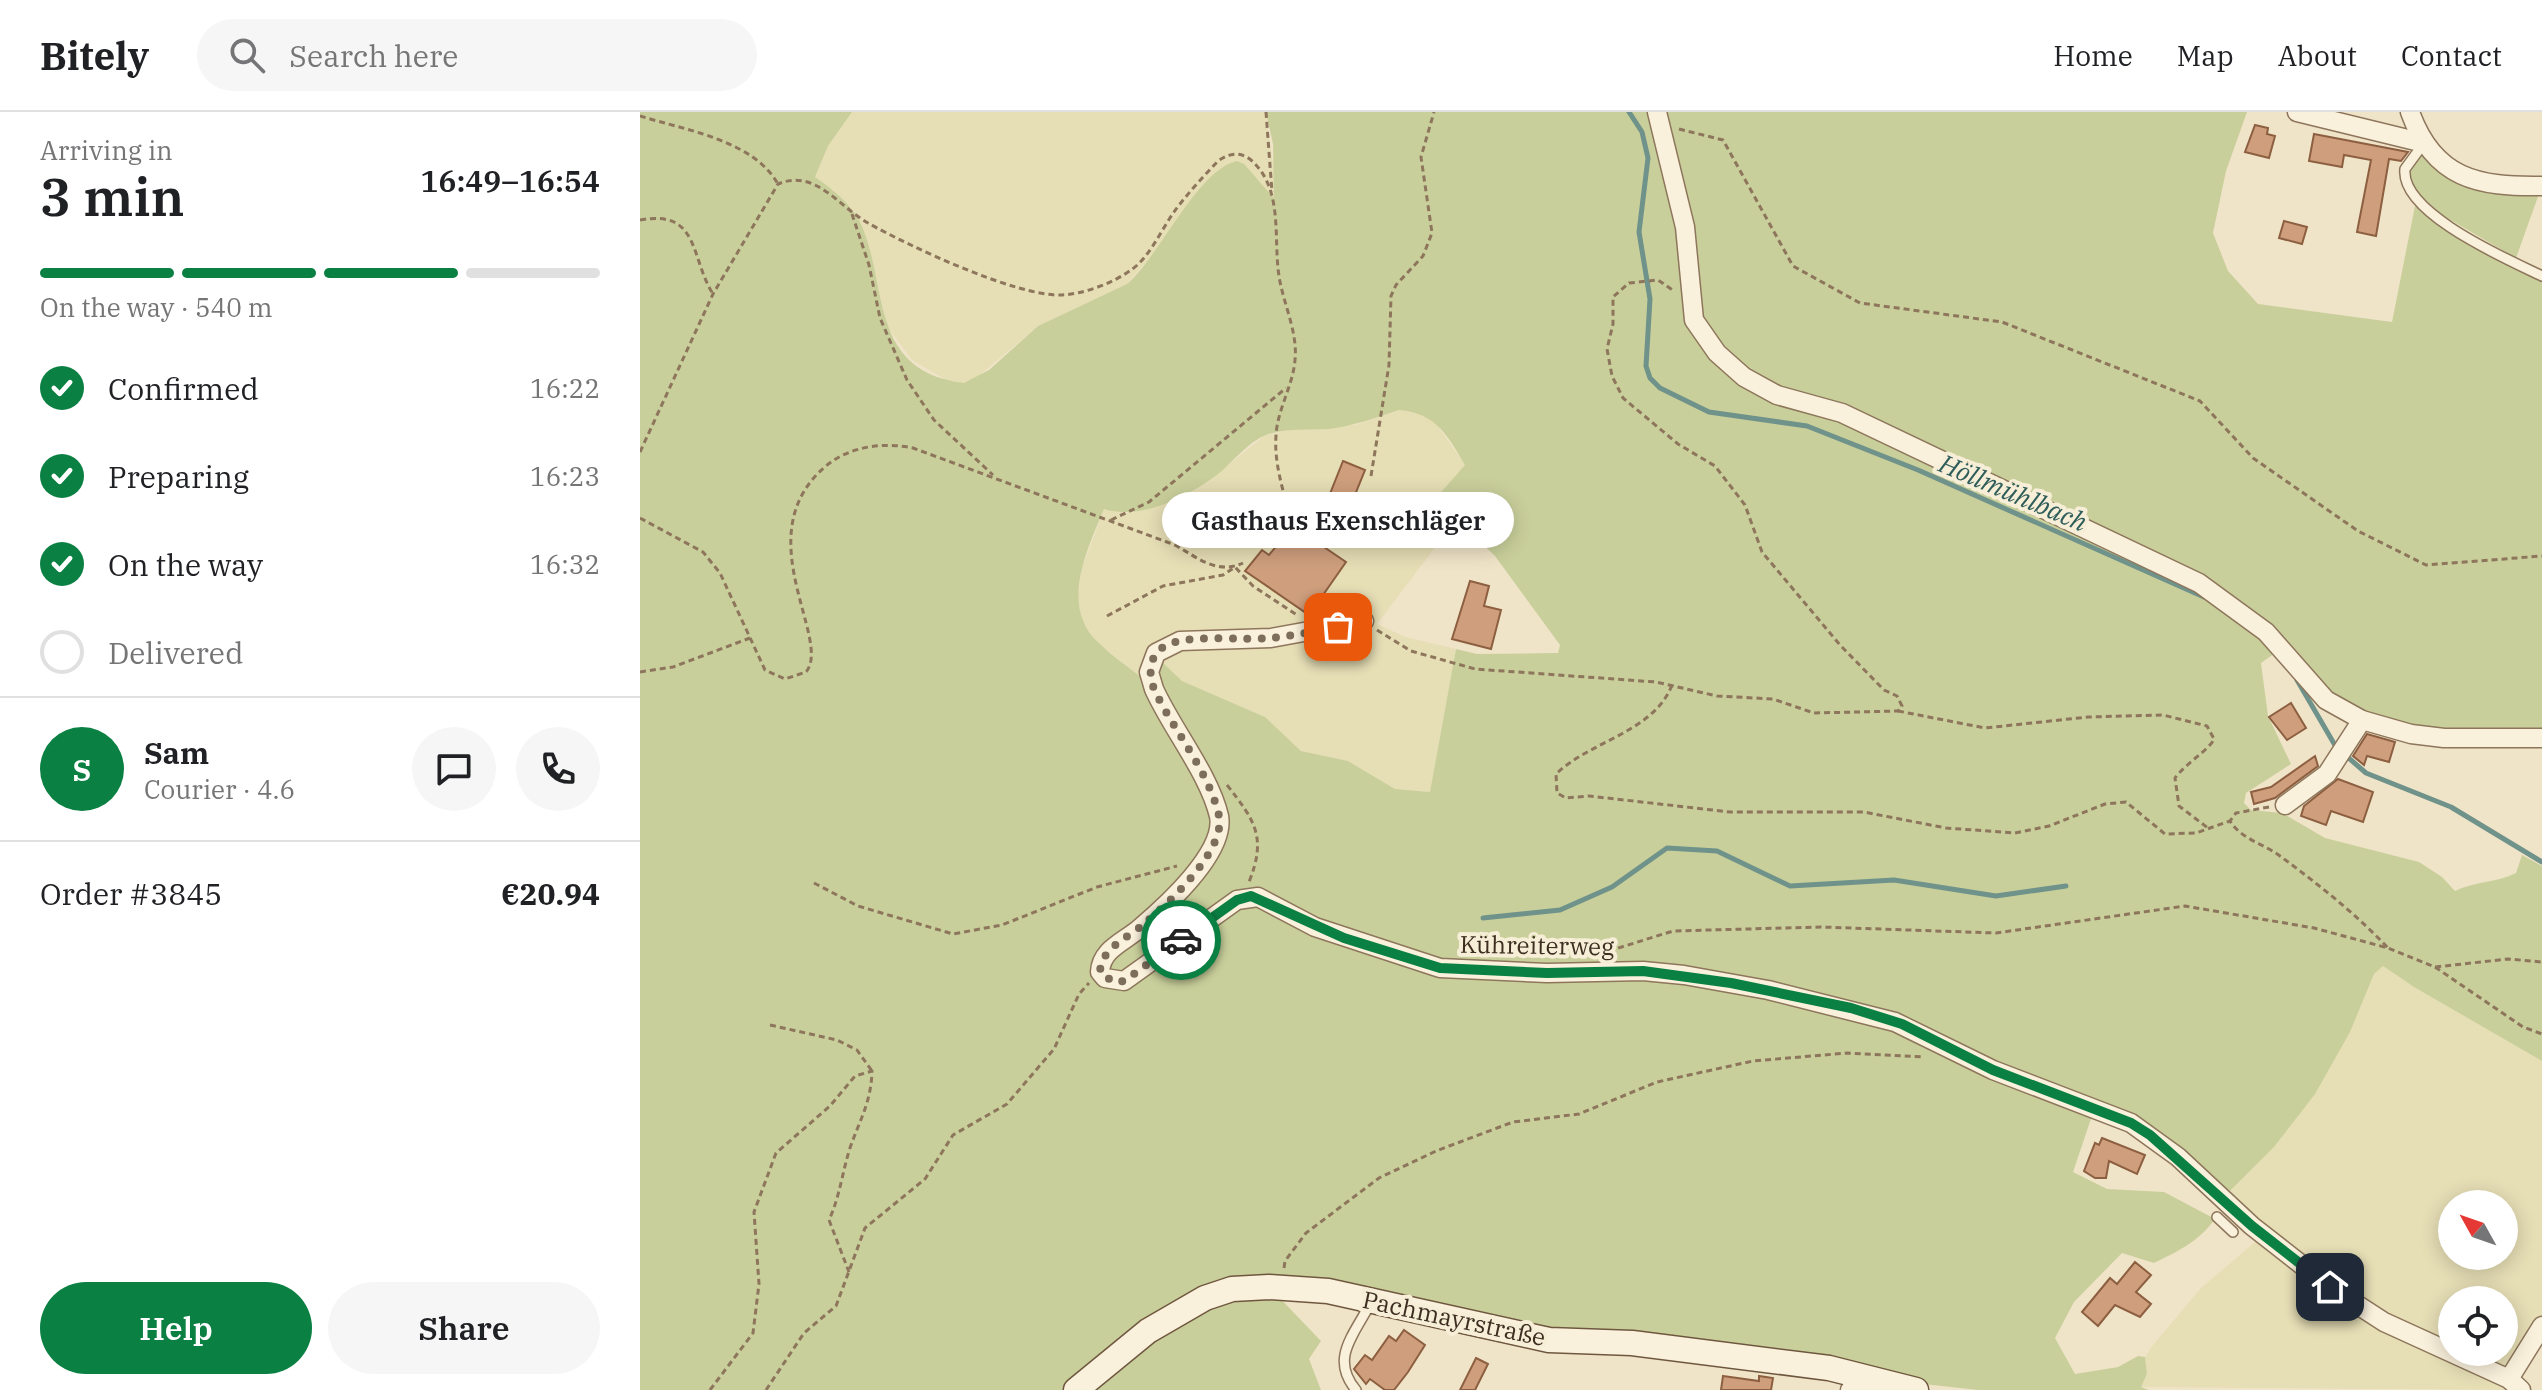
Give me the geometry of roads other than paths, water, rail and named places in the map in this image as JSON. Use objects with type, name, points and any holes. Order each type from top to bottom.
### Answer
[{"type":"street","points":[[2297,112],[2424,143]]},
{"type":"street","points":[[2410,112],[2424,143],[2452,170],[2467,179],[2493,185],[2542,186]]},
{"type":"street","points":[[1659,119],[1685,227],[1694,320],[1704,337],[1729,365],[1777,395],[1842,413],[2199,583],[2266,632],[2326,700],[2362,720],[2411,734],[2444,738],[2542,738]]},
{"type":"street","name":"Kühreiterweg","points":[[1364,621],[1271,638],[1180,641],[1156,653],[1150,667],[1151,681],[1211,794],[1220,832],[1212,849],[1174,895],[1104,955],[1100,972],[1113,982],[1124,981],[1237,900],[1251,896],[1263,899],[1329,933],[1440,968],[1547,973],[1643,971],[1756,987],[1851,1008],[1902,1024],[1993,1070],[2131,1123],[2178,1157],[2252,1226],[2349,1300],[2384,1322],[2515,1385],[2542,1326]]},
{"type":"street","points":[[2285,805],[2321,780],[2342,754],[2362,720]]},
{"type":"street","name":"Pachmayrstraße","points":[[1076,1390],[1148,1331],[1205,1298],[1232,1289],[1284,1288],[1328,1291],[1549,1340],[1632,1343],[1800,1364],[1856,1384],[1916,1390]]},
{"type":"lane","points":[[2424,143],[2405,169],[2404,179],[2412,197],[2431,214],[2542,276]]},
{"type":"lane","points":[[2217,1217],[2227,1229]]},
{"type":"lane","points":[[1356,1390],[1343,1372],[1343,1355],[1371,1302]]},
{"type":"waterway","name":"Höllmühlbach","points":[[1629,112],[1642,132],[1648,158],[1639,232],[1650,299],[1646,366],[1650,378],[1660,388],[1709,412],[1807,426],[1918,470],[2204,597]]},
{"type":"waterway","name":"Höllmühlbach","points":[[2297,680],[2336,747],[2366,773],[2451,807],[2542,862]]},
{"type":"waterway","points":[[1483,918],[1560,910],[1612,887],[1667,848],[1717,851],[1790,886],[1894,880],[1996,896],[2066,886]]},
{"type":"place","name":"Gasthaus Exenschläger","points":[[1338,627]]}]
